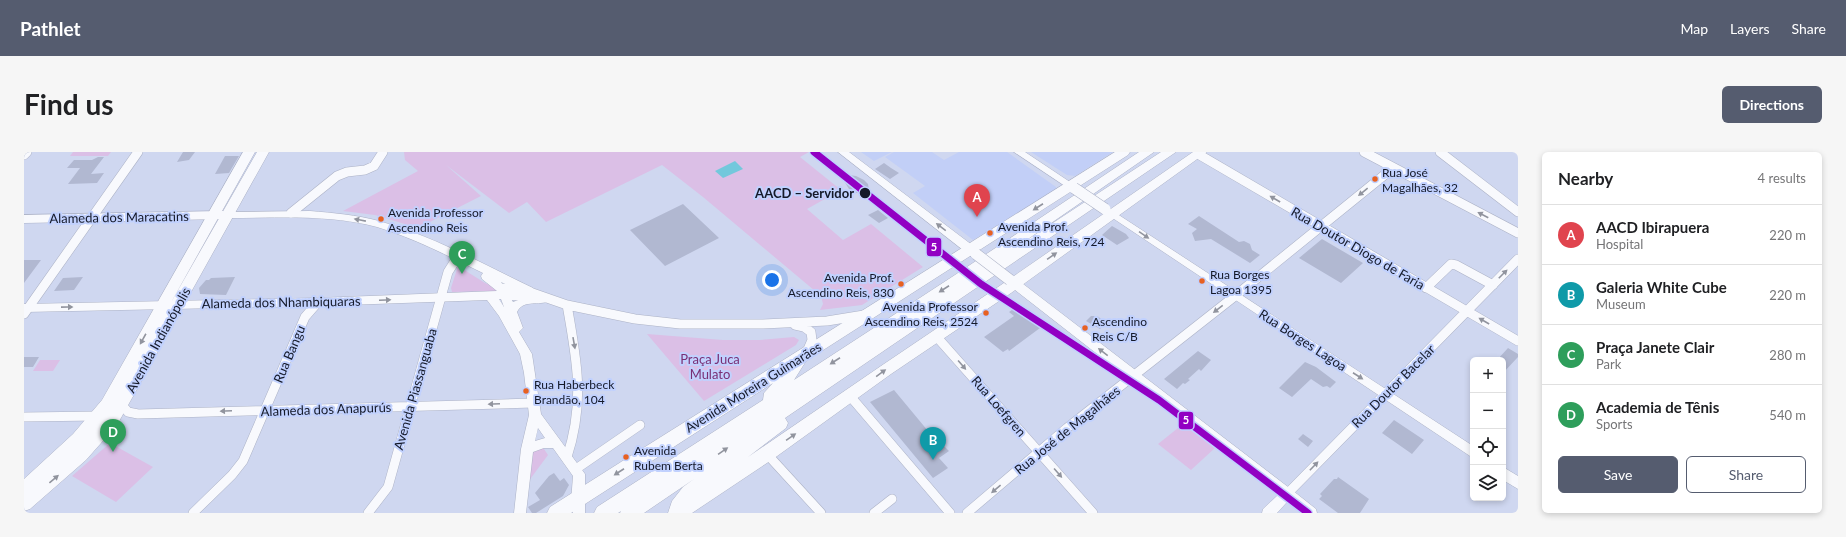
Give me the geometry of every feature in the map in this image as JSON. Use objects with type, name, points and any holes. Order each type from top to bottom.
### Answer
[{"type":"highway","points":[[869,314],[974,252],[1124,152]]},
{"type":"highway","points":[[629,513],[663,482],[761,409],[960,279],[1148,152]]},
{"type":"highway","points":[[603,513],[663,482],[894,338],[1170,152]]},
{"type":"highway","points":[[676,513],[767,454],[936,336],[1109,212],[1200,153]]},
{"type":"highway","name":"Avenida Moreira Guimarães","points":[[556,513],[578,506],[806,354],[869,314]]},
{"type":"highway","points":[[676,513],[681,503],[689,493],[705,480],[782,422],[875,356],[894,338]]},
{"type":"highway","points":[[761,409],[806,354]]},
{"type":"main road","name":"Avenida Indianópolis","points":[[24,489],[76,442],[99,416],[250,152]]},
{"type":"main road","name":"Avenida Indianópolis","points":[[24,504],[61,473],[94,442],[112,420],[122,405],[263,152]]},
{"type":"main road","points":[[214,215],[228,214]]},
{"type":"main road","name":"Alameda dos Maracatins","points":[[24,219],[214,215]]},
{"type":"street","points":[[24,155],[27,152]]},
{"type":"street","points":[[25,310],[138,152]]},
{"type":"street","points":[[290,213],[337,176],[347,172],[365,170],[374,166],[382,152]]},
{"type":"street","points":[[843,152],[1311,513]]},
{"type":"street","points":[[1019,152],[1073,187]]},
{"type":"street","points":[[1364,152],[1518,233]]},
{"type":"street","points":[[1440,152],[1518,212]]},
{"type":"street","name":"Rua Doutor Diogo de Faria","points":[[1200,153],[1321,226],[1518,341]]},
{"type":"street","name":"Rua José de Magalhães","points":[[967,513],[1038,451],[1236,296],[1393,168]]},
{"type":"street","name":"Rua Borges Lagoa","points":[[1073,187],[1470,451]]},
{"type":"street","points":[[228,214],[290,213],[330,215],[372,222],[417,237],[449,252],[503,292],[512,312],[521,339],[518,340]]},
{"type":"street","name":"Rua Doutor Bacelar","points":[[1268,513],[1518,259]]},
{"type":"street","points":[[464,262],[529,291],[567,305],[634,319],[668,323],[780,323],[827,321],[869,314]]},
{"type":"street","name":"Avenida Piassanguaba","points":[[368,513],[388,487],[448,272],[464,262]]},
{"type":"street","points":[[1426,288],[1450,264],[1456,265],[1493,285]]},
{"type":"street","points":[[503,292],[529,291]]},
{"type":"street","name":"Alameda dos Nhambiquaras","points":[[25,310],[178,304],[491,297],[503,292],[556,301]]},
{"type":"street","points":[[491,297],[500,308],[526,354],[534,409],[527,448],[520,513]]},
{"type":"street","points":[[512,312],[515,304],[521,301],[543,299]]},
{"type":"street","name":"Rua Bangu","points":[[193,513],[232,475],[243,460],[305,317],[318,302]]},
{"type":"street","points":[[567,305],[579,378],[575,430],[567,457]]},
{"type":"street","points":[[806,354],[812,340],[810,330],[817,321]]},
{"type":"street","points":[[780,323],[798,325],[810,330],[823,326],[827,321]]},
{"type":"street","name":"Rua Loefgren","points":[[936,336],[1093,513]]},
{"type":"street","points":[[850,396],[950,513]]},
{"type":"street","name":"Alameda dos Anapurús","points":[[122,405],[128,412],[138,414],[411,406],[534,409]]},
{"type":"street","points":[[534,409],[556,443],[576,469],[580,478],[578,506]]},
{"type":"street","points":[[24,417],[99,416]]},
{"type":"street","points":[[576,469],[640,425]]},
{"type":"street","points":[[527,448],[544,443],[556,443]]},
{"type":"street","points":[[767,454],[821,513]]},
{"type":"street","points":[[1506,475],[1518,483]]},
{"type":"street","points":[[874,513],[892,499]]},
{"type":"shaded area","points":[[861,152],[892,152],[874,161]]},
{"type":"shaded area","points":[[894,152],[932,152],[944,160],[959,152],[1007,152],[1056,187],[1057,190],[973,240],[913,193],[925,186],[885,157]]},
{"type":"shaded area","points":[[1031,152],[1113,152],[1075,176],[1067,175]]},
{"type":"shaded area","points":[[735,161],[743,169],[723,178],[715,171]]},
{"type":"green space","points":[[73,152],[111,152],[108,156],[70,156]]},
{"type":"green space","points":[[404,152],[809,152],[800,157],[841,190],[807,209],[843,240],[871,224],[923,267],[862,305],[820,310],[823,304],[821,296],[703,197],[662,165],[546,222],[527,202],[509,213],[446,165],[481,196],[418,228],[375,215],[343,211],[418,171],[405,160]]},
{"type":"green space","points":[[458,266],[485,283],[497,288],[498,291],[452,292],[451,288]]},
{"type":"green space","name":"Praça Juca Mulato","points":[[647,334],[723,340],[760,340],[794,337],[799,340],[796,345],[704,401]]},
{"type":"green space","points":[[40,360],[60,360],[53,371],[33,371]]},
{"type":"green space","points":[[1183,424],[1215,448],[1191,470],[1158,444]]},
{"type":"green space","points":[[110,443],[153,467],[116,502],[72,476]]},
{"type":"green space","points":[[540,447],[544,449],[548,455],[528,482],[530,453]]},
{"type":"building","points":[[183,152],[195,152],[189,160],[177,162]]},
{"type":"building","points":[[225,156],[239,156],[229,173],[215,174]]},
{"type":"building","points":[[98,157],[104,157],[91,174],[104,173],[97,183],[68,184],[80,168],[67,168],[74,160],[92,160]]},
{"type":"building","points":[[884,163],[899,173],[890,179],[875,169]]},
{"type":"building","points":[[849,175],[856,176],[864,180],[868,184],[869,190],[864,193],[857,193],[849,189],[844,181]]},
{"type":"building","points":[[683,204],[719,238],[665,266],[630,230]]},
{"type":"building","points":[[878,210],[888,218],[879,223],[868,215]]},
{"type":"building","points":[[1199,216],[1239,242],[1244,241],[1250,244],[1252,250],[1260,255],[1250,263],[1211,239],[1195,241],[1192,233],[1197,229],[1188,224]]},
{"type":"building","points":[[1112,226],[1126,234],[1129,238],[1117,245],[1102,235]]},
{"type":"building","points":[[1322,239],[1363,263],[1341,283],[1299,258]]},
{"type":"building","points":[[24,260],[41,260],[24,283]]},
{"type":"building","points":[[83,277],[74,290],[54,291],[63,278]]},
{"type":"building","points":[[235,277],[226,295],[200,294],[199,288],[206,280],[211,278]]},
{"type":"building","points":[[1019,305],[1043,323],[1038,327],[1040,328],[1009,351],[1008,349],[1003,352],[984,337],[1014,316],[1009,312]]},
{"type":"building","points":[[1091,316],[1097,316],[1103,320],[1105,323],[1100,329],[1086,321]]},
{"type":"building","points":[[1508,348],[1518,354],[1518,357],[1506,370],[1506,357],[1500,357]]},
{"type":"building","points":[[1198,351],[1211,360],[1201,371],[1199,369],[1188,379],[1190,380],[1185,384],[1183,383],[1177,389],[1164,379]]},
{"type":"building","points":[[24,357],[39,357],[33,367],[24,367]]},
{"type":"building","points":[[1305,362],[1316,367],[1336,382],[1330,388],[1327,386],[1323,387],[1311,379],[1292,397],[1279,388]]},
{"type":"building","points":[[894,390],[938,443],[940,442],[949,451],[939,458],[948,468],[933,478],[870,402]]},
{"type":"building","points":[[1394,420],[1424,440],[1412,454],[1382,433]]},
{"type":"building","points":[[1303,434],[1313,441],[1308,447],[1298,439]]},
{"type":"building","points":[[554,473],[560,481],[564,478],[569,485],[563,496],[536,513],[532,513],[528,507],[540,500],[535,493],[549,476]]},
{"type":"building","points":[[1338,477],[1369,499],[1360,513],[1338,513],[1319,499],[1322,496],[1320,494],[1334,479],[1337,479]]},
{"type":"transit line","name":"5","points":[[814,152],[981,284],[1159,400],[1308,513]]},
{"type":"place","name":"Rua José Magalhães, 32","points":[[1375,179]]},
{"type":"place","name":"AACD – Servidor","points":[[865,193]]},
{"type":"place","name":"AACD Ibirapuera","points":[[977,217]]},
{"type":"place","name":"Avenida Professor Ascendino Reis","points":[[381,219]]},
{"type":"place","name":"Avenida Prof. Ascendino Reis, 724","points":[[990,233]]},
{"type":"place","name":"Praça Janete Clair","points":[[462,274]]},
{"type":"place","name":"Rua Borges Lagoa 1395","points":[[1202,281]]},
{"type":"place","name":"Avenida Prof. Ascendino Reis, 830","points":[[901,284]]},
{"type":"place","name":"Avenida Professor Ascendino Reis, 2524","points":[[986,313]]},
{"type":"place","name":"Ascendino Reis C/B","points":[[1085,328]]},
{"type":"place","name":"Rua Haberbeck Brandão, 104","points":[[526,391]]},
{"type":"place","name":"Academia de Tênis","points":[[113,452]]},
{"type":"place","name":"Avenida Rubem Berta","points":[[626,457]]},
{"type":"place","name":"Galeria White Cube","points":[[933,460]]}]
